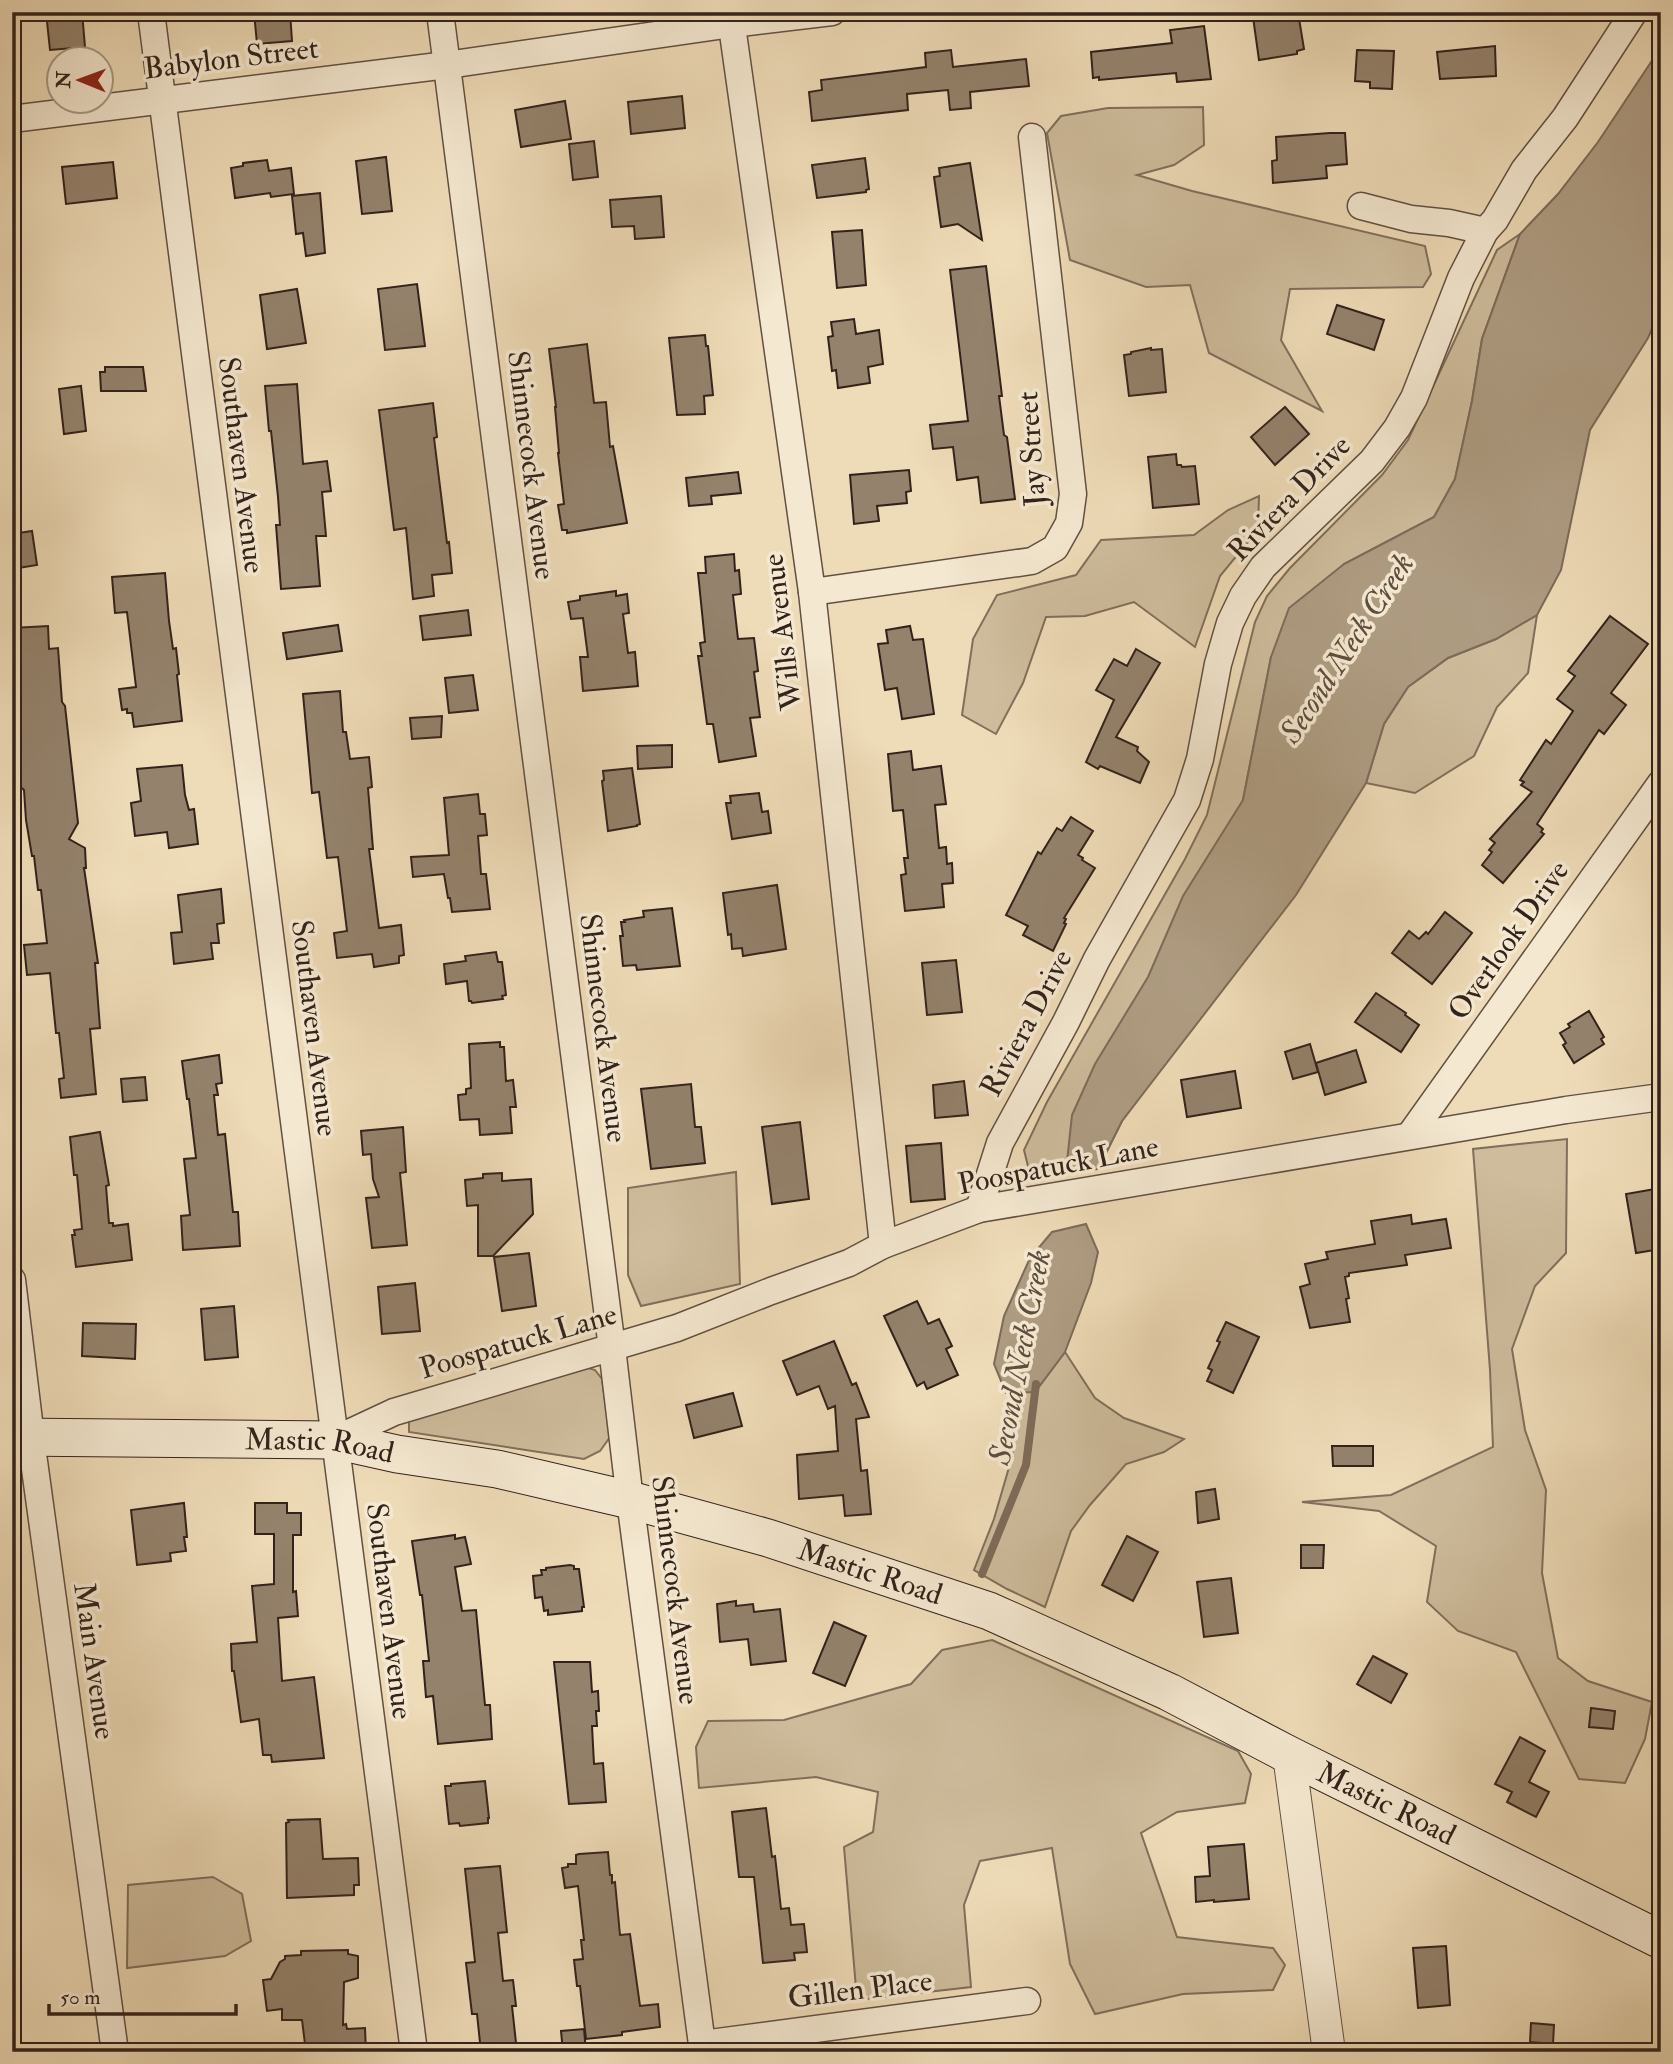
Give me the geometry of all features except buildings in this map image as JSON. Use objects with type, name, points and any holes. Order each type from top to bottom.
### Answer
[{"type":"main road","name":"Mastic Road","points":[[22,1438],[334,1440],[397,1454],[498,1469],[630,1500],[768,1538],[989,1611],[1169,1692],[1289,1755],[1661,1940]]},
{"type":"street","name":"Southaven Avenue","points":[[151,12],[414,2052]]},
{"type":"street","name":"Shinnecock Avenue","points":[[440,12],[630,1500],[703,2048]]},
{"type":"street","name":"Babylon Street","points":[[12,118],[447,65],[731,18],[832,12]]},
{"type":"street","name":"Riviera Drive","points":[[979,1209],[1000,1143],[1097,960],[1187,800],[1200,759],[1218,664],[1230,623],[1242,596],[1264,567],[1372,461],[1397,428],[1414,398],[1461,278],[1485,231],[1495,220],[1524,170],[1565,118],[1634,12]]},
{"type":"street","name":"Wills Avenue","points":[[731,18],[812,592],[883,1245]]},
{"type":"street","name":"Jay Street","points":[[812,592],[1032,561],[1055,548],[1069,523],[1073,494],[1032,137]]},
{"type":"street","points":[[1361,206],[1411,219],[1449,223],[1485,231]]},
{"type":"street","name":"Overlook Drive","points":[[1410,1135],[1661,783]]},
{"type":"street","name":"Poospatuck Lane","points":[[334,1440],[394,1412],[677,1328],[849,1263],[883,1245],[979,1209],[1410,1135],[1661,1097]]},
{"type":"street","name":"Main Avenue","points":[[12,1280],[22,1438],[115,2052]]},
{"type":"street","points":[[1289,1755],[1328,2052]]},
{"type":"street","name":"Gillen Place","points":[[703,2048],[1027,2001]]},
{"type":"shaded area","points":[[1203,107],[1204,145],[1174,165],[1137,175],[1192,191],[1425,246],[1431,274],[1423,287],[1290,289],[1281,340],[1322,411],[1209,353],[1190,285],[1146,287],[1070,260],[1047,133],[1061,116],[1108,108]]},
{"type":"shaded area","points":[[1520,234],[1482,339],[1455,479],[1434,517],[1344,564],[1271,657],[1243,800],[1181,1042],[1122,1121],[1098,1169],[1029,1170],[1024,1150],[1047,1102],[1185,859],[1207,815],[1255,622],[1267,596],[1290,568],[1382,475],[1408,440],[1497,250]]},
{"type":"shaded area","points":[[1259,496],[1258,530],[1220,576],[1195,647],[1134,602],[1085,616],[1046,617],[1023,683],[996,734],[962,715],[973,639],[997,595],[1076,575],[1101,540],[1194,535],[1228,510]]},
{"type":"shaded area","points":[[1537,615],[1528,673],[1497,707],[1474,756],[1415,793],[1366,783],[1384,724],[1408,687],[1448,658],[1496,639]]},
{"type":"shaded area","points":[[1567,1139],[1566,1253],[1535,1286],[1512,1349],[1525,1430],[1546,1490],[1542,1573],[1558,1658],[1588,1681],[1652,1702],[1645,1739],[1625,1783],[1579,1779],[1516,1652],[1458,1631],[1427,1602],[1436,1546],[1379,1511],[1302,1502],[1391,1495],[1493,1447],[1490,1370],[1473,1149]]},
{"type":"shaded area","points":[[736,1172],[740,1284],[641,1306],[628,1275],[628,1188]]},
{"type":"shaded area","points":[[1065,1352],[1095,1398],[1124,1418],[1184,1439],[1164,1452],[1126,1464],[1090,1505],[1071,1531],[1045,1607],[974,1570],[994,1519],[1012,1457],[1019,1392],[1035,1392]]},
{"type":"shaded area","points":[[582,1366],[595,1370],[602,1379],[610,1437],[600,1451],[584,1459],[409,1432],[409,1415]]},
{"type":"shaded area","points":[[992,1640],[1238,1751],[1251,1774],[1245,1803],[1177,1812],[1141,1833],[1177,1937],[1273,1948],[1285,1965],[1273,1990],[1183,1994],[1095,2014],[1070,1964],[1052,1848],[980,1861],[964,1905],[971,1987],[857,2000],[844,1847],[873,1832],[878,1792],[816,1777],[699,1788],[696,1747],[708,1721],[784,1720],[911,1684],[942,1650]]},
{"type":"shaded area","points":[[213,1877],[242,1894],[251,1941],[225,1956],[127,1968],[128,1885]]},
{"type":"water","points":[[1661,47],[1661,308],[1648,338],[1590,430],[1561,570],[1537,615],[1496,639],[1448,658],[1408,687],[1384,724],[1366,783],[1296,895],[1122,1121],[1098,1169],[1066,1171],[1072,1115],[1095,1064],[1148,977],[1183,896],[1243,800],[1271,657],[1289,608],[1344,564],[1434,517],[1455,479],[1482,339],[1520,234],[1558,194],[1598,142]]},
{"type":"water","points":[[1086,1224],[1098,1252],[1091,1283],[1065,1352],[1035,1392],[1006,1393],[994,1364],[1004,1316],[1030,1258],[1052,1232]]},
{"type":"waterway","name":"Second Neck Creek","points":[[982,1574],[1026,1465],[1036,1384]]}]
